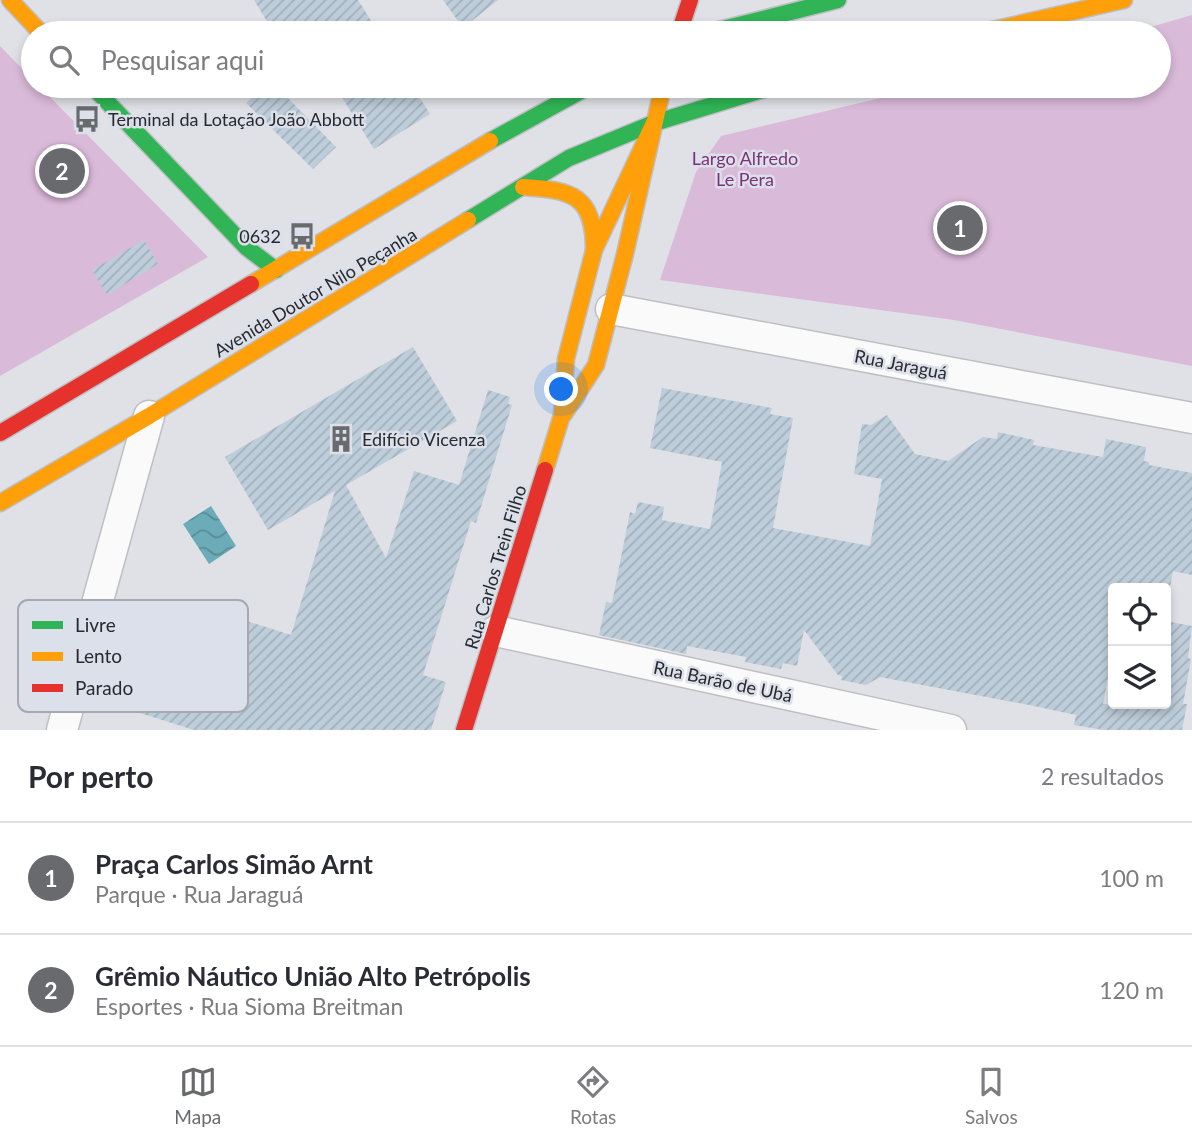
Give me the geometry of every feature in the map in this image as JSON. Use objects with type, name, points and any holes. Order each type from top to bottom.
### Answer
[{"type":"main road","points":[[10,0],[30,21]]},
{"type":"main road","points":[[682,21],[690,0]]},
{"type":"main road","points":[[754,21],[838,0]]},
{"type":"main road","points":[[1032,21],[1124,0]]},
{"type":"main road","points":[[103,98],[247,248],[276,270]]},
{"type":"main road","points":[[0,433],[567,98]]},
{"type":"main road","name":"Rua Carlos Trein Filho","points":[[562,415],[596,365],[660,98]]},
{"type":"main road","name":"Avenida Doutor Nilo Peçanha","points":[[0,503],[149,416],[569,159],[654,123],[729,98]]},
{"type":"main road","name":"Rua Carlos Trein Filho","points":[[464,730],[562,415],[566,359],[594,250],[654,123]]},
{"type":"main road","points":[[523,187],[561,190],[580,202],[592,219],[594,250]]},
{"type":"main road","points":[[247,248],[256,281]]},
{"type":"street","name":"Rua Jaraguá","points":[[611,309],[1192,418]]},
{"type":"street","points":[[98,600],[149,416]]},
{"type":"street","points":[[92,449],[104,457],[129,488]]},
{"type":"street","name":"Rua Barão de Ubá","points":[[496,631],[951,730]]},
{"type":"street","points":[[62,730],[67,712]]},
{"type":"green space","name":"Largo Alfredo Le Pera","points":[[1192,15],[1192,366],[954,320],[660,280],[696,172],[721,136],[881,98],[1171,98],[1171,21]]},
{"type":"green space","points":[[0,46],[21,68],[21,98],[51,98],[208,257],[0,376]]},
{"type":"water","points":[[211,506],[236,546],[209,564],[183,524]]},
{"type":"building","points":[[254,0],[358,0],[371,21],[267,21]]},
{"type":"building","points":[[443,0],[498,0],[472,21],[458,21]]},
{"type":"building","points":[[251,98],[288,98],[336,147],[313,169],[246,103]]},
{"type":"building","points":[[342,98],[420,98],[430,114],[374,149]]},
{"type":"building","points":[[144,240],[158,264],[107,295],[92,270]]},
{"type":"building","points":[[413,347],[457,421],[346,485],[386,558],[414,471],[459,485],[488,390],[510,397],[508,404],[512,405],[476,523],[471,521],[423,675],[446,682],[431,730],[194,730],[140,713],[248,712],[248,621],[291,635],[335,491],[268,530],[225,457]]},
{"type":"building","points":[[662,388],[772,408],[770,414],[793,418],[773,528],[870,546],[882,479],[854,474],[862,424],[871,425],[887,415],[915,454],[948,461],[983,437],[997,439],[998,432],[1034,440],[1033,445],[1103,457],[1106,439],[1146,447],[1144,461],[1149,462],[1149,465],[1192,473],[1192,575],[1173,571],[1171,583],[1108,583],[1108,678],[1103,704],[1108,704],[1108,709],[1171,709],[1171,622],[1192,626],[1188,658],[1191,659],[1183,704],[1187,704],[1182,730],[1104,730],[1074,725],[1076,715],[1029,705],[880,677],[866,685],[841,680],[842,676],[838,675],[804,630],[797,666],[783,663],[781,669],[745,662],[746,657],[687,646],[686,654],[599,635],[606,602],[612,603],[630,512],[635,514],[638,502],[664,507],[662,520],[710,529],[722,462],[650,448]]},
{"type":"traffic: fast","points":[[755,21],[838,0]]},
{"type":"traffic: fast","points":[[103,98],[247,248],[276,270]]},
{"type":"traffic: fast","points":[[490,141],[568,98]]},
{"type":"traffic: fast","points":[[468,220],[569,158],[654,123],[736,98]]},
{"type":"traffic: slow","points":[[10,0],[30,21]]},
{"type":"traffic: slow","points":[[1032,21],[1124,0]]},
{"type":"traffic: slow","points":[[564,414],[596,365],[625,254],[660,98]]},
{"type":"traffic: slow","points":[[545,470],[562,415],[566,359],[594,250],[654,123]]},
{"type":"traffic: slow","points":[[251,284],[490,141]]},
{"type":"traffic: slow","points":[[523,187],[555,190],[577,199],[590,217],[594,250]]},
{"type":"traffic: slow","points":[[0,503],[149,416],[468,220]]},
{"type":"traffic: jam","points":[[683,21],[690,0]]},
{"type":"traffic: jam","points":[[0,433],[251,284]]},
{"type":"traffic: jam","points":[[464,730],[545,470]]},
{"type":"place","name":"Terminal da Lotação João Abbott","points":[[87,119]]},
{"type":"place","name":"Grêmio Náutico União Alto Petrópolis","points":[[62,171]]},
{"type":"place","name":"Praça Carlos Simão Arnt","points":[[960,228]]},
{"type":"place","name":"0632","points":[[302,236]]},
{"type":"place","name":"Edifício Vicenza","points":[[341,439]]}]
